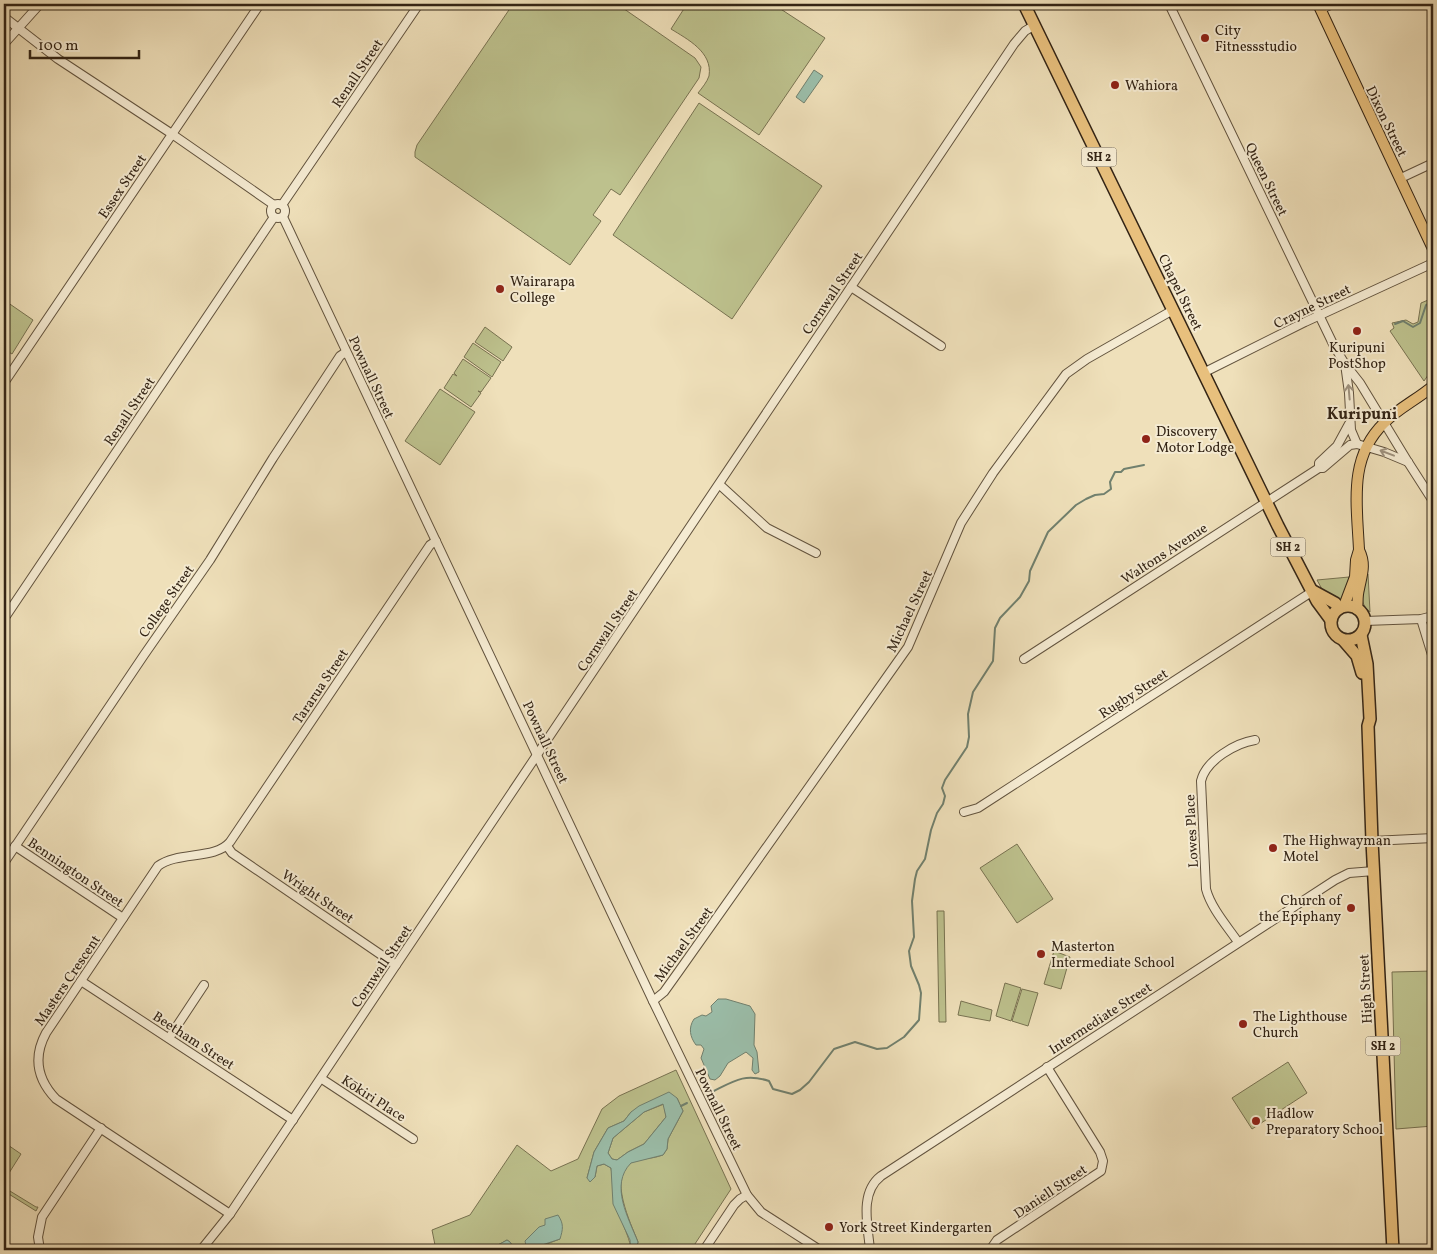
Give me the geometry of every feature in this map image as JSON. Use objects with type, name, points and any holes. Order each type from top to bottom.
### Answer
[{"type":"highway","name":"Chapel Street","points":[[1024,4],[1290,551],[1317,601],[1331,620]]},
{"type":"highway","points":[[1313,591],[1342,607],[1357,609],[1361,612],[1365,621]]},
{"type":"highway","points":[[1331,620],[1334,613],[1342,607]]},
{"type":"highway","name":"SH 2","points":[[1331,620],[1330,627],[1334,634],[1344,641]]},
{"type":"highway","name":"SH 2","points":[[1361,635],[1364,631],[1365,621]]},
{"type":"highway","points":[[1344,641],[1352,640],[1361,635]]},
{"type":"highway","name":"High Street","points":[[1361,635],[1367,664],[1370,719],[1368,726],[1372,841],[1393,1250]]},
{"type":"highway","name":"High Street","points":[[1344,641],[1357,656],[1360,664],[1363,677],[1365,719],[1368,726]]},
{"type":"main road","name":"Dixon Street","points":[[1319,7],[1433,249]]},
{"type":"main road","points":[[1342,607],[1355,577],[1356,560],[1359,550],[1357,480],[1361,446],[1385,422],[1433,386]]},
{"type":"main road","points":[[1357,609],[1364,559],[1359,550]]},
{"type":"street","points":[[4,44],[40,4]]},
{"type":"street","name":"Essex Street","points":[[4,383],[260,4]]},
{"type":"street","name":"Renall Street","points":[[278,205],[419,4]]},
{"type":"street","name":"Queen Street","points":[[1169,4],[1344,364],[1360,383],[1433,501]]},
{"type":"street","points":[[1319,7],[1332,4]]},
{"type":"street","points":[[4,17],[58,59],[278,205],[285,211],[283,217],[277,219],[271,211],[278,205]]},
{"type":"street","name":"Cornwall Street","points":[[201,1250],[230,1214],[322,1079],[396,965],[720,485],[1014,44],[1025,31],[1035,25]]},
{"type":"street","points":[[1401,178],[1433,163]]},
{"type":"street","name":"Renall Street","points":[[4,619],[274,217]]},
{"type":"street","name":"Pownall Street","points":[[283,217],[653,1001],[747,1195],[761,1212],[820,1250]]},
{"type":"street","name":"Crayne Street","points":[[1203,373],[1433,263]]},
{"type":"street","points":[[851,287],[941,346]]},
{"type":"street","name":"Michael Street","points":[[653,1001],[664,992],[680,971],[908,647],[961,523],[993,473],[1066,374],[1087,359],[1173,310]]},
{"type":"street","name":"College Street","points":[[4,863],[210,560],[273,458],[339,357],[346,352]]},
{"type":"street","name":"Queen Street","points":[[1344,364],[1351,430],[1361,446]]},
{"type":"street","name":"Waltons Avenue","points":[[1318,468],[1319,462],[1341,440],[1351,421]]},
{"type":"street","name":"Waltons Avenue","points":[[1024,659],[1318,468],[1323,468],[1350,445],[1361,446]]},
{"type":"street","points":[[1361,446],[1384,452],[1408,462]]},
{"type":"street","points":[[720,485],[767,528],[816,553]]},
{"type":"street","name":"Tararua Street","points":[[226,846],[430,545],[436,541]]},
{"type":"street","name":"Rugby Street","points":[[964,812],[978,808],[1313,591]]},
{"type":"street","points":[[1365,621],[1420,619],[1433,616]]},
{"type":"street","points":[[1420,619],[1433,658]]},
{"type":"street","name":"Lowes Place","points":[[1238,942],[1208,898],[1201,781],[1209,764],[1240,744],[1256,740]]},
{"type":"street","points":[[1372,841],[1433,838]]},
{"type":"street","name":"Bennington Street","points":[[16,846],[123,918]]},
{"type":"street","name":"Masters Crescent","points":[[226,846],[219,850],[164,861],[153,873],[42,1041],[38,1055],[39,1071],[48,1090],[56,1099],[230,1214]]},
{"type":"street","name":"Wright Street","points":[[226,846],[232,853],[396,965]]},
{"type":"street","name":"Intermediate Street","points":[[870,1250],[867,1200],[870,1186],[881,1176],[1342,875],[1374,871]]},
{"type":"street","name":"Beetham Street","points":[[81,981],[293,1120]]},
{"type":"street","points":[[169,1038],[204,985]]},
{"type":"street","name":"Daniell Street","points":[[990,1250],[998,1240],[1101,1171],[1103,1161],[1100,1152],[1047,1068]]},
{"type":"street","name":"Kōkiri Place","points":[[322,1079],[413,1139]]},
{"type":"street","points":[[40,1250],[38,1237],[42,1217],[101,1128]]},
{"type":"street","points":[[704,1250],[734,1205],[747,1195]]},
{"type":"shaded area","points":[[513,4],[617,4],[695,58],[701,67],[699,78],[620,195],[611,189],[593,215],[601,221],[570,265],[415,157],[417,145]]},
{"type":"shaded area","points":[[687,4],[773,4],[825,38],[759,135],[698,93],[709,76],[707,60],[698,47],[671,29]]},
{"type":"shaded area","points":[[814,70],[823,76],[804,103],[796,97]]},
{"type":"shaded area","points":[[699,103],[822,186],[732,319],[613,235]]},
{"type":"shaded area","points":[[1433,298],[1433,368],[1424,381],[1390,331],[1394,328],[1392,323],[1406,320],[1413,324],[1418,322],[1421,303]]},
{"type":"shaded area","points":[[4,300],[33,320],[12,354],[4,349]]},
{"type":"shaded area","points":[[485,327],[512,347],[503,361],[475,342]]},
{"type":"shaded area","points":[[473,343],[501,362],[492,377],[464,357]]},
{"type":"shaded area","points":[[463,359],[491,378],[481,392],[478,391],[481,393],[471,407],[444,388],[453,374],[457,376],[454,373]]},
{"type":"shaded area","points":[[440,389],[475,412],[440,465],[405,441]]},
{"type":"shaded area","points":[[1367,573],[1370,612],[1366,608],[1363,599],[1363,589]]},
{"type":"shaded area","points":[[1349,577],[1348,589],[1341,599],[1338,600],[1323,591],[1317,580]]},
{"type":"shaded area","points":[[1017,844],[1053,899],[1017,923],[980,868]]},
{"type":"shaded area","points":[[937,911],[944,911],[946,1022],[939,1022]]},
{"type":"shaded area","points":[[1054,951],[1070,957],[1061,989],[1044,984]]},
{"type":"shaded area","points":[[1433,971],[1433,1126],[1396,1129],[1392,972]]},
{"type":"shaded area","points":[[1005,983],[1021,988],[1011,1021],[996,1016]]},
{"type":"shaded area","points":[[1022,989],[1038,993],[1028,1026],[1012,1021]]},
{"type":"shaded area","points":[[718,999],[726,999],[750,1006],[755,1014],[754,1045],[757,1052],[759,1072],[755,1074],[752,1070],[753,1058],[746,1052],[728,1063],[720,1076],[715,1080],[710,1079],[701,1058],[704,1049],[701,1045],[696,1045],[692,1039],[690,1029],[694,1019],[702,1015],[706,1016],[712,1012],[711,1006]]},
{"type":"shaded area","points":[[961,1001],[992,1010],[990,1021],[958,1015]]},
{"type":"shaded area","points":[[1288,1062],[1307,1093],[1252,1129],[1232,1098]]},
{"type":"shaded area","points":[[676,1070],[731,1189],[691,1250],[636,1250],[638,1242],[626,1212],[621,1188],[621,1177],[625,1168],[632,1162],[663,1155],[667,1149],[668,1139],[683,1111],[677,1098],[631,1112],[624,1121],[608,1128],[594,1152],[587,1178],[595,1177],[597,1166],[604,1164],[611,1168],[617,1201],[631,1250],[513,1250],[514,1248],[507,1240],[498,1245],[487,1246],[485,1250],[436,1250],[432,1230],[470,1215],[517,1145],[551,1171],[578,1159],[602,1109],[619,1096]],"holes":[[[545,1225],[560,1239],[536,1248],[528,1249]]]},
{"type":"shaded area","points":[[669,1092],[677,1098],[683,1111],[668,1139],[667,1149],[663,1155],[631,1163],[625,1172],[621,1192],[626,1213],[638,1242],[636,1250],[631,1250],[630,1240],[613,1204],[611,1168],[604,1164],[597,1166],[595,1177],[590,1182],[587,1178],[594,1152],[608,1128],[624,1121],[639,1106]],"holes":[[[663,1104],[666,1117],[644,1144],[617,1160],[612,1159],[608,1153],[613,1138],[644,1112]]]},
{"type":"shaded area","points":[[664,1104],[666,1117],[644,1144],[617,1160],[612,1159],[608,1153],[613,1138],[644,1112]]},
{"type":"shaded area","points":[[4,1139],[5,1143],[21,1154],[4,1181]]},
{"type":"shaded area","points":[[4,1186],[38,1207],[36,1211],[4,1191]]},
{"type":"shaded area","points":[[558,1215],[562,1227],[560,1239],[527,1250],[525,1241],[539,1227],[545,1225],[545,1219]]},
{"type":"shaded area","points":[[507,1240],[514,1248],[513,1250],[485,1250],[487,1246],[498,1245]]},
{"type":"waterway","points":[[1395,324],[1403,321],[1413,327],[1420,323],[1426,305],[1433,301]]},
{"type":"waterway","points":[[712,1092],[739,1079],[753,1078],[769,1081],[773,1089],[792,1094],[809,1082],[834,1049],[855,1042],[877,1049],[887,1048],[904,1037],[919,1020],[921,993],[911,966],[909,951],[914,937],[912,901],[915,879],[917,871],[925,859],[931,830],[937,813],[943,804],[945,796],[942,788],[945,780],[967,747],[969,737],[968,714],[973,692],[993,661],[995,628],[1000,618],[1020,597],[1029,581],[1030,571],[1048,532],[1076,505],[1095,495],[1104,494],[1111,489],[1110,482],[1115,472],[1144,465]]},
{"type":"waterway","points":[[681,1106],[687,1103]]},
{"type":"place","name":"City Fitnessstudio","points":[[1205,38]]},
{"type":"place","name":"Wahiora","points":[[1115,85]]},
{"type":"place","name":"Wairarapa College","points":[[500,289]]},
{"type":"place","name":"Kuripuni PostShop","points":[[1357,331]]},
{"type":"place","name":"Discovery Motor Lodge","points":[[1146,439]]},
{"type":"place","name":"The Highwayman Motel","points":[[1273,848]]},
{"type":"place","name":"Church of the Epiphany","points":[[1351,908]]},
{"type":"place","name":"Masterton Intermediate School","points":[[1041,954]]},
{"type":"place","name":"The Lighthouse Church","points":[[1243,1024]]},
{"type":"place","name":"Hadlow Preparatory School","points":[[1256,1121]]},
{"type":"place","name":"York Street Kindergarten","points":[[829,1227]]},
{"type":"district","name":"Kuripuni","points":[[1362,413]]}]
